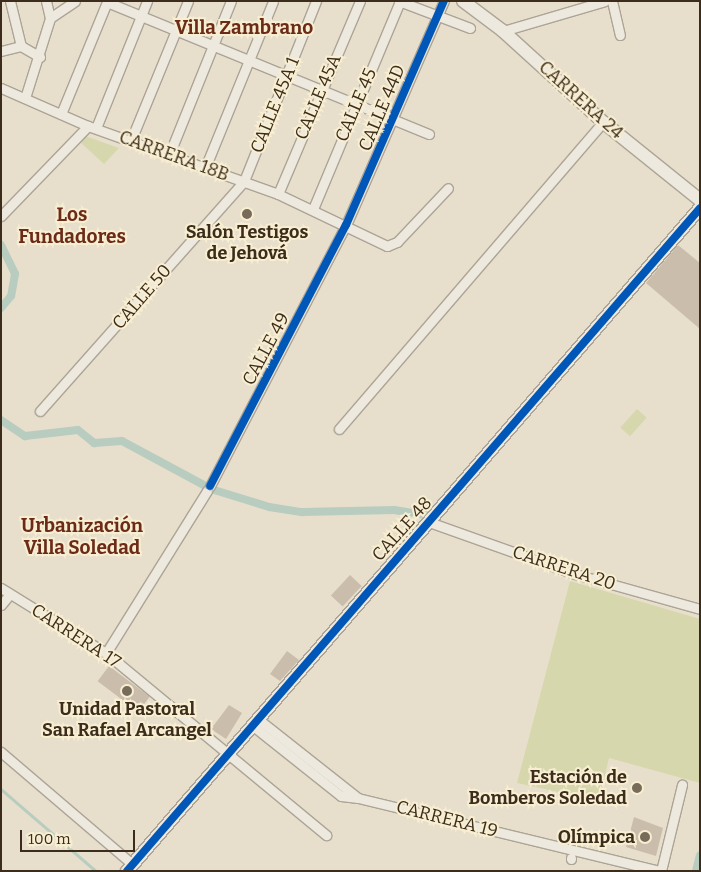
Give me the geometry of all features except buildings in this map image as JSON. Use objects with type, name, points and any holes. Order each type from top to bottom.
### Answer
[{"type":"street","points":[[10,1],[21,46]]},
{"type":"street","points":[[25,98],[40,57],[50,18],[46,1]]},
{"type":"street","points":[[50,18],[75,1]]},
{"type":"street","points":[[1,216],[92,127],[147,1]]},
{"type":"street","points":[[131,140],[188,1]]},
{"type":"street","points":[[168,155],[231,1]]},
{"type":"street","points":[[205,168],[252,58],[273,1]]},
{"type":"street","name":"CALLE 45A 1","points":[[244,181],[289,74],[316,1]]},
{"type":"street","name":"CALLE 45A","points":[[278,194],[360,1]]},
{"type":"street","points":[[400,1],[470,28]]},
{"type":"street","name":"CALLE 45","points":[[312,209],[400,1]]},
{"type":"street","name":"CALLE 44D","points":[[346,225],[444,1]]},
{"type":"street","points":[[503,31],[605,1]]},
{"type":"street","points":[[612,1],[620,34]]},
{"type":"street","points":[[61,114],[106,2],[142,14],[252,58],[429,134]]},
{"type":"street","name":"CARRERA 24","points":[[465,2],[503,31],[603,122],[700,200]]},
{"type":"street","points":[[1,51],[21,46],[40,57]]},
{"type":"street","name":"CARRERA 18B","points":[[1,88],[92,127],[278,194],[392,246],[448,188]]},
{"type":"street","points":[[339,429],[603,122]]},
{"type":"street","name":"CALLE 50","points":[[40,411],[244,181]]},
{"type":"street","name":"CALLE 48","points":[[130,868],[700,208]]},
{"type":"street","name":"CALLE 49","points":[[106,653],[208,488],[346,225]]},
{"type":"street","name":"CARRERA 20","points":[[430,521],[575,574],[700,609]]},
{"type":"street","name":"CARRERA 17","points":[[1,588],[106,653],[326,835]]},
{"type":"street","points":[[1,604],[10,594]]},
{"type":"street","name":"CARRERA 19","points":[[256,722],[353,796],[661,871]]},
{"type":"street","points":[[1,752],[130,868]]},
{"type":"street","points":[[661,871],[682,785]]},
{"type":"green space","points":[[85,136],[119,148],[104,164],[80,142]]},
{"type":"green space","points":[[637,409],[647,418],[630,436],[620,428]]},
{"type":"green space","points":[[570,581],[700,619],[700,783],[609,758],[599,801],[517,783]]},
{"type":"waterway","points":[[1,245],[15,274],[11,296],[1,308]]},
{"type":"waterway","points":[[1,420],[25,436],[78,430],[94,443],[122,441],[211,489],[269,507],[302,512],[394,510],[426,515]]},
{"type":"waterway","points":[[1,789],[96,871]]},
{"type":"waterway","points":[[696,871],[700,855]]},
{"type":"cycle path","points":[[210,486],[346,225],[444,1]]},
{"type":"cycle path","points":[[127,871],[700,208]]},
{"type":"place","name":"Salón Testigos de Jehová","points":[[247,214]]},
{"type":"place","name":"Unidad Pastoral San Rafael Arcangel","points":[[127,691]]},
{"type":"place","name":"Estación de Bomberos Soledad","points":[[637,788]]},
{"type":"place","name":"Olímpica","points":[[645,837]]},
{"type":"district","name":"Villa Zambrano","points":[[244,28]]},
{"type":"district","name":"Los Fundadores","points":[[72,226]]},
{"type":"district","name":"Urbanización Villa Soledad","points":[[82,537]]}]
